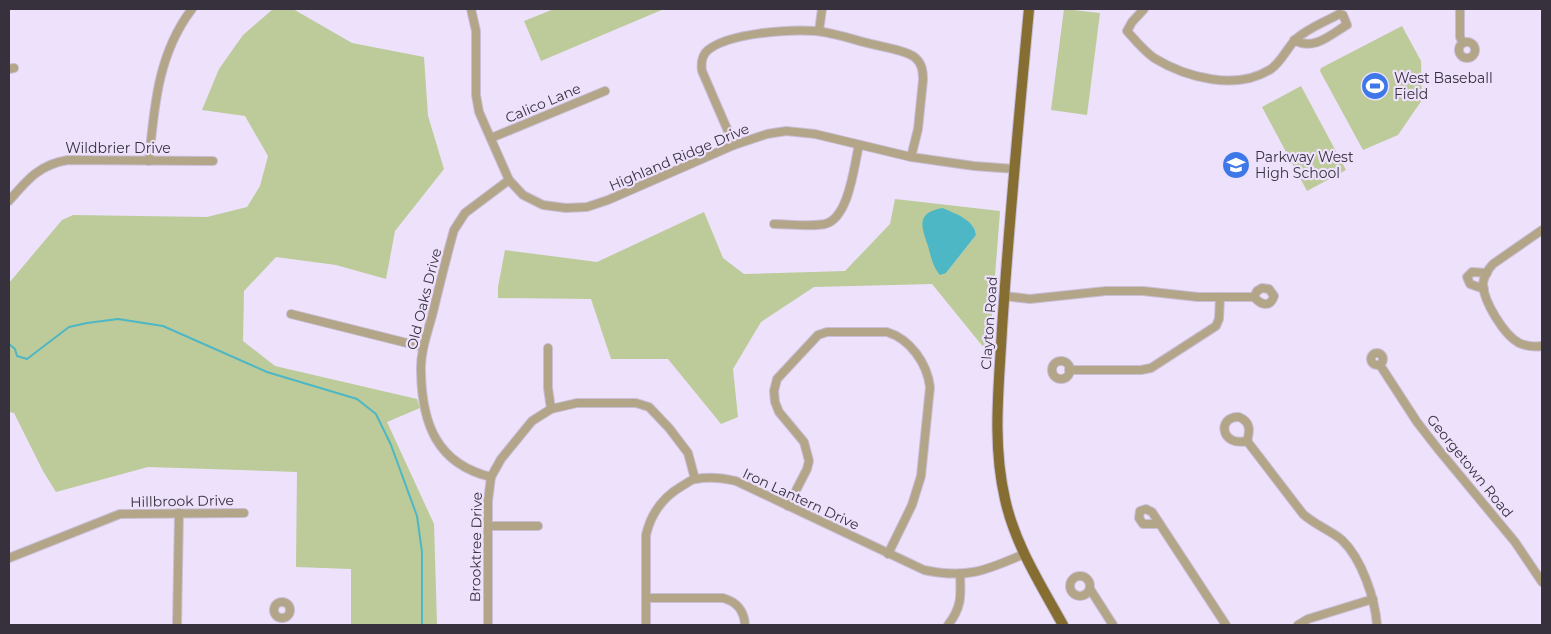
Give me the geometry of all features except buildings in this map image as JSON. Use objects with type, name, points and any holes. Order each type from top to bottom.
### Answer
[{"type":"main road","name":"Clayton Road","points":[[1029,9],[1004,296],[997,446],[1005,499],[1024,554],[1063,625]]},
{"type":"street","points":[[149,161],[157,95],[164,61],[173,39],[192,9]]},
{"type":"street","points":[[471,9],[476,31],[476,95],[479,112],[509,180]]},
{"type":"street","points":[[819,31],[822,9]]},
{"type":"street","points":[[1028,23],[1035,9]]},
{"type":"street","points":[[1144,9],[1132,22],[1127,31],[1138,44],[1153,57],[1174,68],[1198,77],[1220,80],[1255,77],[1273,68],[1294,40],[1305,32],[1339,14],[1347,22],[1347,25],[1315,44],[1307,45],[1294,40]]},
{"type":"street","points":[[1460,9],[1460,37],[1462,43]]},
{"type":"street","points":[[734,145],[702,71],[702,59],[705,53],[716,45],[754,34],[775,31],[819,31],[899,51],[918,60],[923,72],[923,80],[918,129],[911,158]]},
{"type":"street","name":"Calico Lane","points":[[491,138],[605,91]]},
{"type":"street","name":"Highland Ridge Drive","points":[[509,180],[523,195],[543,205],[566,208],[587,207],[608,200],[734,145],[767,134],[786,132],[814,134],[911,158],[1015,169]]},
{"type":"street","points":[[774,224],[824,224],[836,218],[840,214],[846,200],[859,145]]},
{"type":"street","name":"Wildbrier Drive","points":[[9,201],[39,169],[55,162],[68,160],[213,161]]},
{"type":"street","name":"Old Oaks Drive","points":[[491,477],[479,474],[454,461],[436,439],[425,408],[421,371],[423,347],[454,230],[465,213],[509,180]]},
{"type":"street","points":[[1542,230],[1493,264],[1487,273],[1484,286],[1488,302],[1498,321],[1509,335],[1524,344],[1542,346]]},
{"type":"street","points":[[1484,286],[1470,284],[1467,278],[1472,272],[1487,273]]},
{"type":"street","points":[[1004,296],[1030,299],[1106,291],[1143,291],[1198,297],[1254,297]]},
{"type":"street","points":[[1069,370],[1141,370],[1151,368],[1216,326],[1220,297]]},
{"type":"street","points":[[291,314],[423,347]]},
{"type":"street","points":[[788,506],[807,469],[809,460],[804,442],[780,412],[775,402],[774,391],[777,378],[818,335],[827,332],[887,332],[894,334],[908,343],[922,361],[930,387],[921,476],[912,505],[888,554]]},
{"type":"street","points":[[548,348],[548,388],[551,409]]},
{"type":"street","name":"Georgetown Road","points":[[1380,365],[1416,422],[1515,542],[1542,582]]},
{"type":"street","name":"Brooktree Drive","points":[[488,625],[488,501],[491,477],[501,459],[532,421],[551,409],[577,403],[636,403],[649,406],[665,422],[688,452],[695,479]]},
{"type":"street","points":[[1247,441],[1303,514],[1314,524],[1341,539],[1349,548],[1356,558],[1373,599],[1377,625]]},
{"type":"street","name":"Iron Lantern Drive","points":[[646,625],[646,535],[649,521],[662,501],[677,489],[695,479],[721,478],[736,481],[924,570],[942,574],[978,572],[1024,554]]},
{"type":"street","name":"Hillbrook Drive","points":[[9,558],[120,514],[244,512]]},
{"type":"street","points":[[177,625],[179,513]]},
{"type":"street","points":[[1160,524],[1226,625]]},
{"type":"street","points":[[488,526],[538,526]]},
{"type":"street","points":[[948,625],[959,609],[961,600],[960,574]]},
{"type":"street","points":[[1090,589],[1113,625]]},
{"type":"street","points":[[646,598],[723,598],[734,601],[741,609],[745,625]]},
{"type":"street","points":[[1298,625],[1308,619],[1373,599]]},
{"type":"green space","points":[[273,9],[293,9],[352,43],[424,57],[428,116],[444,169],[395,231],[386,279],[336,265],[276,257],[244,291],[243,341],[275,366],[417,399],[420,408],[387,422],[434,524],[437,625],[351,625],[351,569],[296,567],[297,472],[148,467],[56,492],[43,471],[14,413],[9,412],[9,283],[62,220],[73,215],[207,217],[247,207],[260,186],[268,156],[245,116],[202,110],[219,69],[243,35]]},
{"type":"green space","points":[[554,9],[664,9],[541,61],[524,21]]},
{"type":"green space","points":[[1064,9],[1100,13],[1087,115],[1051,110]]},
{"type":"green space","name":"West Baseball Field","points":[[1402,26],[1421,61],[1422,100],[1398,135],[1363,150],[1320,71],[1321,68]]},
{"type":"green space","points":[[1301,86],[1346,170],[1307,191],[1262,107]]},
{"type":"green space","points":[[895,199],[1000,211],[989,354],[932,284],[814,287],[761,322],[733,369],[738,417],[721,424],[668,359],[611,359],[591,299],[498,298],[498,287],[505,250],[597,262],[704,212],[723,258],[744,274],[845,271],[890,224]],"holes":[[[952,212],[971,224],[976,235],[946,273]]]},
{"type":"water","points":[[942,208],[968,221],[975,230],[976,235],[946,273],[940,275],[931,258],[922,227],[924,217],[928,213]]},
{"type":"waterway","points":[[9,344],[15,349],[17,356],[27,359],[69,327],[118,319],[163,326],[267,372],[357,399],[376,414],[391,445],[417,516],[422,552],[422,625]]},
{"type":"place","name":"West Baseball Field","points":[[1375,86]]},
{"type":"place","name":"Parkway West High School","points":[[1236,165]]}]
